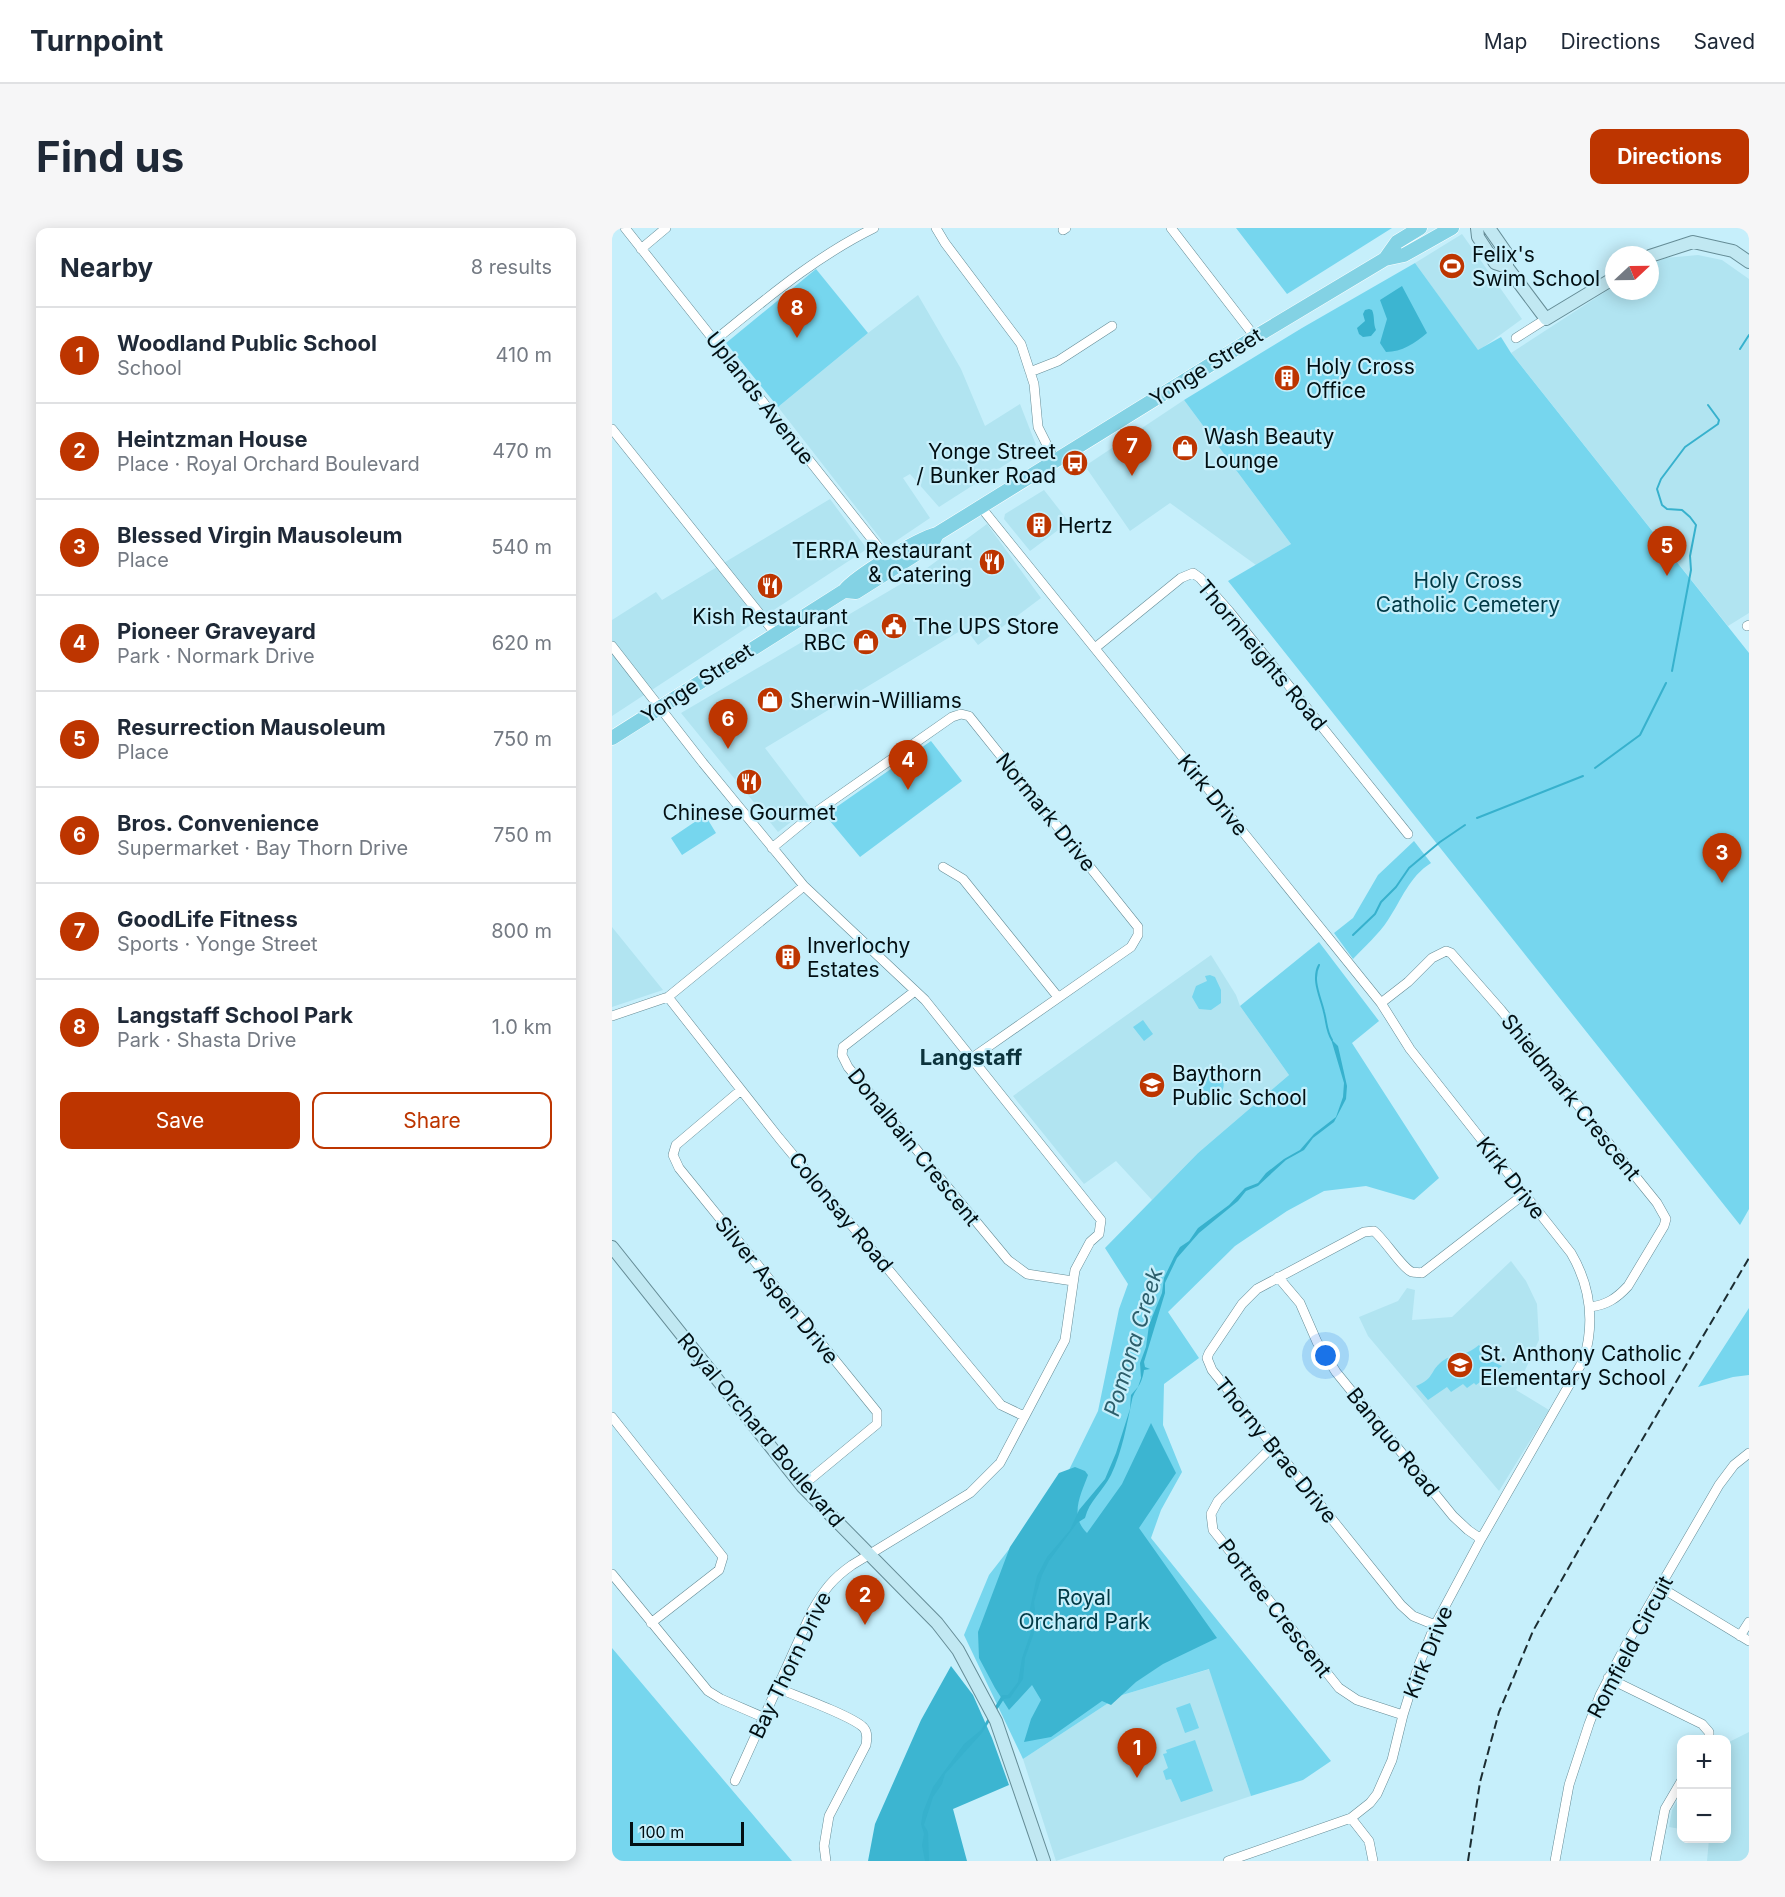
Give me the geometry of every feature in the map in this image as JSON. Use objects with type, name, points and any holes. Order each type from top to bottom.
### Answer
[{"type":"main road","name":"Yonge Street","points":[[1385,259],[1397,242],[1420,228]]},
{"type":"main road","name":"Yonge Street","points":[[612,738],[844,591],[856,592],[892,564],[932,544],[937,534],[980,506],[1255,337],[1385,259],[1404,255],[1452,228]]},
{"type":"street","name":"Uplands Avenue","points":[[625,228],[892,564]]},
{"type":"street","points":[[641,249],[666,228]]},
{"type":"street","points":[[715,340],[795,276],[874,228]]},
{"type":"street","points":[[936,228],[970,277],[1017,337],[1034,384],[1038,427],[1055,461]]},
{"type":"street","points":[[1171,228],[1255,337]]},
{"type":"street","points":[[1476,228],[1478,237],[1495,263],[1507,267],[1546,319]]},
{"type":"street","points":[[1489,228],[1507,254],[1507,267]]},
{"type":"street","points":[[1659,253],[1693,242],[1733,251],[1749,262]]},
{"type":"street","points":[[1516,338],[1605,283]]},
{"type":"street","points":[[1030,372],[1058,361],[1112,326]]},
{"type":"street","points":[[612,429],[775,633]]},
{"type":"street","name":"Kirk Drive","points":[[980,506],[1381,1003],[1410,1049],[1571,1253],[1585,1283],[1590,1307],[1591,1331],[1584,1359],[1481,1539],[1435,1626],[1418,1667],[1383,1784],[1370,1803],[1351,1818],[1228,1861]]},
{"type":"street","name":"Thornheights Road","points":[[1095,648],[1180,578],[1193,573],[1229,611],[1408,834]]},
{"type":"street","name":"Bay Thorn Drive","points":[[612,646],[804,886],[915,990],[1101,1220],[1099,1234],[1083,1253],[1073,1281],[1065,1340],[1000,1463],[970,1493],[834,1577],[823,1591],[735,1781]]},
{"type":"street","name":"Normark Drive","points":[[772,848],[816,812],[952,717],[961,714],[969,716],[1138,927],[1138,935],[1131,947],[972,1058]]},
{"type":"street","points":[[942,867],[963,879],[1059,997]]},
{"type":"street","points":[[612,1017],[668,997],[804,886]]},
{"type":"street","name":"Shieldmark Crescent","points":[[1381,1003],[1408,982],[1432,958],[1446,951],[1451,953],[1501,1010],[1657,1203],[1666,1218],[1664,1226],[1628,1286],[1604,1305],[1590,1307]]},
{"type":"street","name":"Donalbain Crescent","points":[[915,990],[843,1047],[842,1055],[848,1067],[1008,1260],[1027,1274],[1073,1281]]},
{"type":"street","name":"Colonsay Road","points":[[668,997],[741,1090],[1001,1405],[1024,1416]]},
{"type":"street","name":"Silver Aspen Drive","points":[[741,1090],[676,1145],[673,1155],[679,1168],[876,1412],[877,1424],[802,1486]]},
{"type":"street","name":"Thorny Brae Drive","points":[[1435,1626],[1413,1616],[1401,1605],[1212,1370],[1207,1358],[1242,1304],[1257,1288],[1364,1232],[1370,1230],[1380,1236],[1407,1269],[1422,1273],[1523,1195]]},
{"type":"street","name":"Royal Orchard Boulevard","points":[[612,1247],[802,1486],[937,1623],[958,1650],[996,1721],[1044,1861]]},
{"type":"street","name":"Banquo Road","points":[[1278,1277],[1300,1303],[1317,1342],[1336,1372],[1453,1516],[1481,1539]]},
{"type":"street","points":[[612,1417],[723,1557],[719,1570],[651,1623]]},
{"type":"street","name":"Portree Crescent","points":[[1273,1446],[1218,1501],[1211,1514],[1213,1530],[1339,1688],[1363,1703],[1403,1715]]},
{"type":"street","name":"Romfield Circuit","points":[[1555,1861],[1564,1805],[1576,1761],[1588,1724],[1608,1678],[1719,1485],[1734,1465],[1749,1453]]},
{"type":"street","points":[[612,1574],[708,1691],[765,1718]]},
{"type":"street","points":[[1660,1587],[1745,1639],[1749,1622]]},
{"type":"street","points":[[1608,1678],[1702,1724],[1709,1735]]},
{"type":"street","points":[[777,1688],[844,1717],[864,1728],[866,1734],[866,1745],[829,1816],[824,1846],[826,1861]]},
{"type":"street","points":[[1655,1861],[1665,1809],[1677,1789]]},
{"type":"street","points":[[1351,1818],[1369,1841],[1373,1861]]},
{"type":"shaded area","points":[[1462,234],[1522,319],[1478,351],[1415,263]]},
{"type":"shaded area","points":[[1698,255],[1722,260],[1749,279],[1749,613],[1728,626],[1511,353],[1605,292],[1605,300],[1659,300],[1659,261],[1665,258]]},
{"type":"shaded area","points":[[918,295],[961,369],[985,426],[1020,404],[1036,445],[939,507],[910,474],[903,478],[930,518],[887,547],[778,407]]},
{"type":"shaded area","points":[[1369,309],[1373,313],[1376,330],[1371,336],[1363,337],[1357,328],[1365,321],[1363,314]]},
{"type":"shaded area","points":[[1184,400],[1291,544],[1256,565],[1170,503],[1130,531],[1085,466]]},
{"type":"shaded area","points":[[1044,490],[1069,522],[1030,551],[1004,519],[1005,514]]},
{"type":"shaded area","points":[[830,499],[867,549],[612,716],[612,620],[656,592],[662,600]]},
{"type":"shaded area","points":[[987,524],[1041,598],[978,645],[965,628],[765,748],[810,807],[778,832],[681,713],[923,571]]},
{"type":"shaded area","points":[[612,927],[663,990],[612,1007]]},
{"type":"shaded area","name":"Baythorn Public School","points":[[1211,955],[1236,995],[1240,1006],[1289,1075],[1198,1153],[1152,1200],[1116,1161],[1084,1184],[1013,1096]]},
{"type":"shaded area","points":[[1331,1039],[1338,1046],[1347,1086],[1346,1099],[1334,1122],[1313,1138],[1304,1150],[1286,1160],[1258,1186],[1246,1191],[1238,1201],[1199,1233],[1177,1258],[1165,1283],[1165,1293],[1144,1362],[1145,1367],[1150,1369],[1144,1370],[1142,1380],[1133,1396],[1124,1438],[1115,1466],[1085,1518],[1077,1523],[1049,1561],[1042,1575],[1034,1602],[1032,1622],[1034,1633],[1025,1658],[1023,1679],[1010,1698],[1004,1699],[982,1733],[945,1774],[942,1784],[933,1797],[924,1825],[928,1832],[929,1861],[925,1861],[922,1845],[924,1834],[921,1824],[933,1787],[964,1744],[981,1730],[1002,1695],[1008,1695],[1018,1682],[1022,1658],[1031,1632],[1028,1618],[1037,1576],[1047,1557],[1070,1530],[1079,1510],[1105,1479],[1116,1453],[1130,1409],[1131,1395],[1138,1387],[1141,1378],[1140,1363],[1146,1347],[1149,1325],[1162,1293],[1164,1278],[1174,1257],[1198,1228],[1229,1205],[1245,1188],[1258,1183],[1266,1173],[1300,1150],[1314,1134],[1336,1117],[1343,1097],[1344,1083]]},
{"type":"shaded area","name":"St. Anthony Catholic Elementary School","points":[[1511,1261],[1526,1281],[1537,1304],[1539,1340],[1516,1390],[1549,1410],[1499,1491],[1368,1336],[1359,1317],[1398,1301],[1407,1288],[1415,1290],[1412,1320],[1452,1317]]},
{"type":"shaded area","points":[[1210,1669],[1251,1796],[1056,1861],[1023,1759],[1119,1696]]},
{"type":"shaded area","points":[[1749,1732],[1749,1861],[1707,1861],[1709,1843],[1731,1843],[1731,1741]]},
{"type":"shaded area","points":[[1677,1801],[1677,1828],[1669,1827],[1672,1810]]},
{"type":"green space","points":[[1236,228],[1392,228],[1287,294]]},
{"type":"green space","name":"Holy Cross Catholic Cemetery","points":[[1415,263],[1478,350],[1501,337],[1511,353],[1749,653],[1749,1209],[1740,1225],[1228,581],[1291,544],[1184,400]]},
{"type":"green space","points":[[816,269],[868,333],[778,407],[726,343]]},
{"type":"green space","points":[[1402,286],[1427,333],[1408,346],[1386,352],[1380,343],[1387,319],[1380,300]]},
{"type":"green space","points":[[931,741],[962,781],[860,857],[825,815]]},
{"type":"green space","points":[[705,815],[716,833],[682,855],[671,838]]},
{"type":"green space","points":[[1414,841],[1431,863],[1411,882],[1384,925],[1353,959],[1334,933],[1353,918],[1378,875]]},
{"type":"green space","name":"Royal Orchard Park","points":[[1319,942],[1379,1021],[1352,1043],[1439,1178],[1414,1200],[1366,1186],[1324,1191],[1287,1211],[1235,1246],[1168,1312],[1199,1358],[1164,1384],[1163,1425],[1182,1472],[1161,1510],[1151,1538],[1331,1761],[1303,1780],[1251,1796],[1209,1669],[1119,1696],[1023,1759],[964,1635],[989,1575],[1066,1476],[1098,1411],[1119,1309],[1128,1284],[1105,1248],[1198,1153],[1289,1075],[1240,1006]]},
{"type":"green space","points":[[1205,976],[1215,977],[1221,990],[1221,1003],[1211,1010],[1199,1009],[1192,997],[1196,986],[1207,981]]},
{"type":"green space","points":[[1143,1020],[1153,1034],[1144,1041],[1133,1027]]},
{"type":"green space","points":[[1205,1072],[1214,1072],[1221,1075],[1223,1079],[1224,1085],[1216,1098],[1217,1102],[1201,1104],[1198,1097],[1200,1096],[1197,1083]]},
{"type":"green space","points":[[1749,1308],[1749,1375],[1698,1387]]},
{"type":"green space","points":[[1479,1345],[1491,1361],[1502,1366],[1476,1385],[1474,1383],[1467,1388],[1463,1384],[1451,1392],[1447,1387],[1428,1400],[1416,1386],[1427,1380],[1444,1360]]},
{"type":"green space","points":[[1151,1423],[1176,1473],[1139,1528],[1217,1638],[1163,1664],[1136,1682],[1111,1705],[1102,1701],[1051,1737],[1024,1742],[1031,1719],[1041,1700],[1032,1685],[1009,1710],[979,1658],[978,1632],[1010,1547],[1059,1473],[1075,1467],[1085,1471],[1088,1475],[1078,1505],[1079,1519],[1087,1533],[1122,1484]]},
{"type":"green space","points":[[612,1648],[792,1861],[612,1861]]},
{"type":"green space","points":[[951,1666],[973,1695],[1009,1785],[953,1809],[967,1861],[868,1861],[875,1824],[921,1720]]},
{"type":"green space","points":[[1190,1703],[1199,1728],[1185,1733],[1176,1708]]},
{"type":"green space","points":[[1195,1740],[1213,1791],[1181,1802],[1171,1779],[1166,1780],[1163,1771],[1168,1768],[1163,1754],[1167,1753],[1166,1750]]},
{"type":"waterway","name":"Pomona Creek","points":[[1740,349],[1749,335]]},
{"type":"waterway","name":"Pomona Creek","points":[[1672,671],[1691,570],[1690,556],[1696,525],[1682,510],[1667,509],[1662,505],[1657,489],[1661,479],[1685,447],[1718,424],[1719,420],[1708,405]]},
{"type":"waterway","name":"Pomona Creek","points":[[1595,768],[1640,735],[1666,683]]},
{"type":"waterway","name":"Pomona Creek","points":[[1477,818],[1583,776]]},
{"type":"waterway","name":"Pomona Creek","points":[[1353,935],[1375,914],[1381,902],[1396,887],[1409,868],[1465,825]]},
{"type":"waterway","name":"Pomona Creek","points":[[1319,965],[1316,977],[1317,989],[1332,1040]]},
{"type":"railway","points":[[1468,1861],[1480,1782],[1499,1712],[1533,1631],[1605,1503],[1749,1258]]},
{"type":"place","name":"Felix's Swim School","points":[[1452,266]]},
{"type":"place","name":"Langstaff School Park","points":[[797,338]]},
{"type":"place","name":"Holy Cross Office","points":[[1287,378]]},
{"type":"place","name":"Wash Beauty Lounge","points":[[1185,448]]},
{"type":"place","name":"Yonge Street / Bunker Road","points":[[1075,463]]},
{"type":"place","name":"GoodLife Fitness","points":[[1132,476]]},
{"type":"place","name":"Hertz","points":[[1039,525]]},
{"type":"place","name":"TERRA Restaurant & Catering","points":[[992,562]]},
{"type":"place","name":"Resurrection Mausoleum","points":[[1667,576]]},
{"type":"place","name":"Kish Restaurant","points":[[770,586]]},
{"type":"place","name":"The UPS Store","points":[[894,626]]},
{"type":"place","name":"RBC","points":[[866,642]]},
{"type":"place","name":"Sherwin-Williams","points":[[770,700]]},
{"type":"place","name":"Bros. Convenience","points":[[728,749]]},
{"type":"place","name":"Chinese Gourmet","points":[[749,782]]},
{"type":"place","name":"Pioneer Graveyard","points":[[908,790]]},
{"type":"place","name":"Blessed Virgin Mausoleum","points":[[1722,883]]},
{"type":"place","name":"Inverlochy Estates","points":[[788,957]]},
{"type":"place","name":"Baythorn Public School","points":[[1152,1085]]},
{"type":"place","name":"St. Anthony Catholic Elementary School","points":[[1460,1365]]},
{"type":"place","name":"Heintzman House","points":[[865,1625]]},
{"type":"place","name":"Woodland Public School","points":[[1137,1778]]},
{"type":"district","name":"Langstaff","points":[[971,1057]]}]
